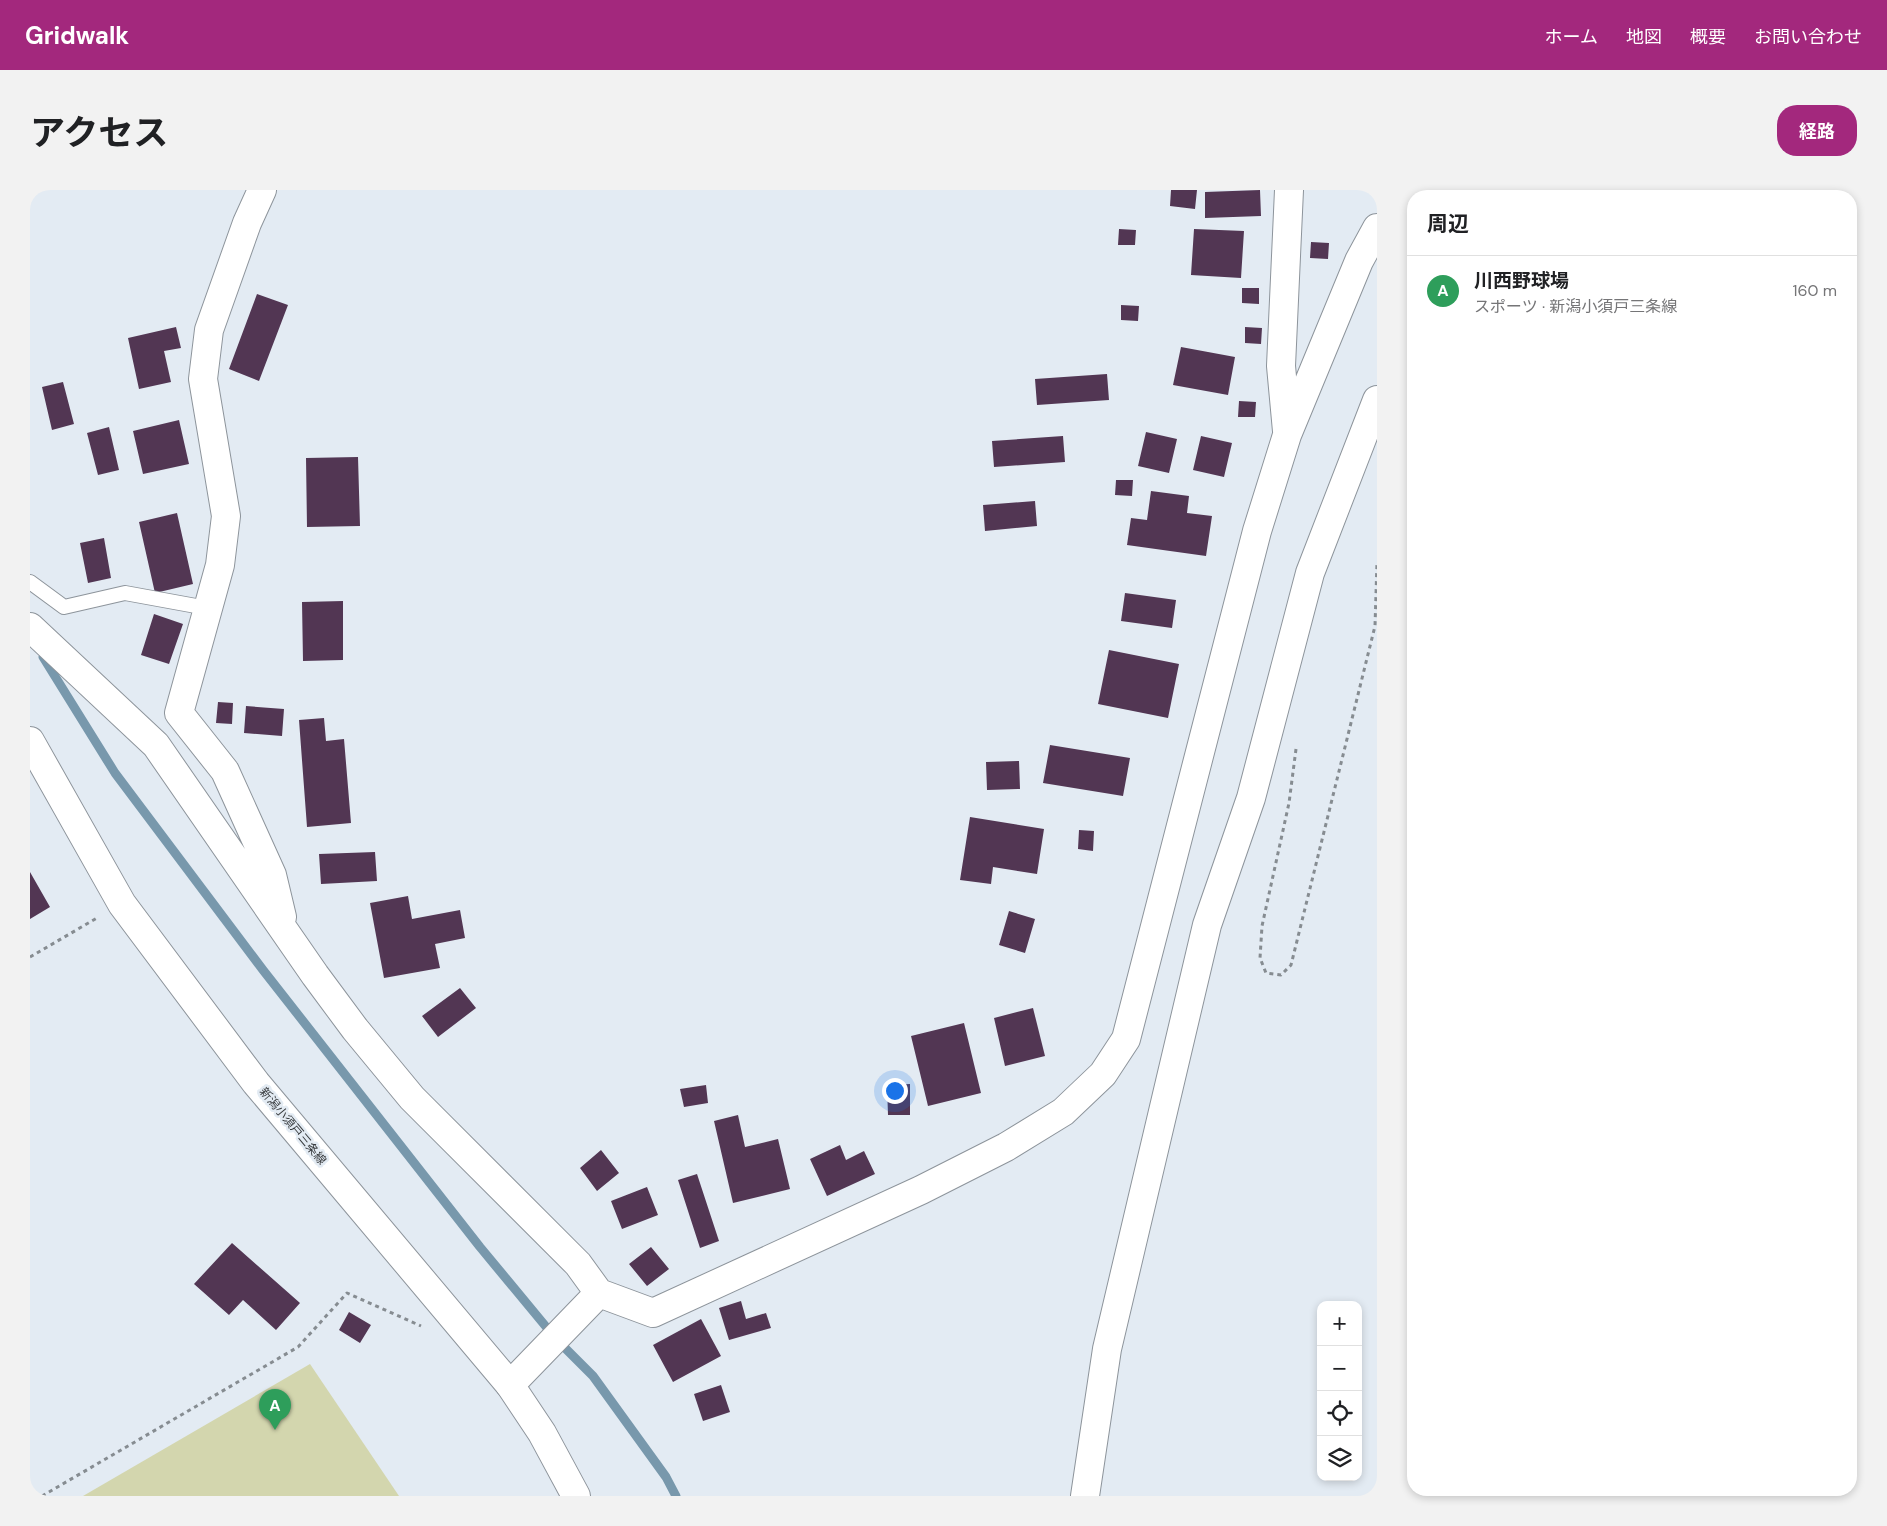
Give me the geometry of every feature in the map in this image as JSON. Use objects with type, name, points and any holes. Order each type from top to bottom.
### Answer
[{"type":"street","points":[[262,190],[247,223],[209,330],[203,379],[226,516],[220,565],[179,714],[225,771],[272,875],[285,931]]},
{"type":"street","points":[[1287,435],[1281,366],[1289,190]]},
{"type":"street","points":[[594,1299],[653,1313],[921,1190],[1006,1147],[1063,1112],[1103,1074],[1126,1039],[1257,531],[1287,435],[1360,261],[1377,228]]},
{"type":"street","points":[[1085,1496],[1107,1349],[1207,925],[1251,798],[1310,573],[1377,400]]},
{"type":"street","points":[[30,627],[156,745],[355,1029],[412,1098],[578,1264],[594,1299]]},
{"type":"street","name":"新潟小須戸三条線","points":[[30,741],[122,904],[256,1083],[519,1377],[542,1433],[576,1496]]},
{"type":"street","points":[[519,1377],[594,1299]]},
{"type":"lane","points":[[30,582],[64,607],[125,593],[207,608]]},
{"type":"path","points":[[1296,746],[1289,803],[1262,926],[1260,958],[1266,972],[1281,975],[1291,965],[1375,626],[1377,562]]},
{"type":"path","points":[[30,957],[122,904]]},
{"type":"path","points":[[42,1496],[298,1347],[348,1293],[423,1327]]},
{"type":"green space","points":[[310,1364],[399,1496],[83,1496]]},
{"type":"building","points":[[1171,190],[1197,190],[1195,209],[1170,206]]},
{"type":"building","points":[[1260,190],[1261,216],[1205,218],[1205,192]]},
{"type":"building","points":[[1119,229],[1136,230],[1135,245],[1118,245]]},
{"type":"building","points":[[1194,229],[1244,231],[1241,278],[1191,275]]},
{"type":"building","points":[[1311,242],[1329,243],[1328,259],[1310,258]]},
{"type":"building","points":[[1242,288],[1259,288],[1259,304],[1242,303]]},
{"type":"building","points":[[257,294],[288,305],[259,381],[229,369]]},
{"type":"building","points":[[1121,305],[1139,306],[1138,321],[1121,320]]},
{"type":"building","points":[[176,327],[181,348],[164,351],[171,382],[139,389],[128,338]]},
{"type":"building","points":[[1245,327],[1262,328],[1261,344],[1245,343]]},
{"type":"building","points":[[1181,347],[1235,357],[1228,395],[1173,385]]},
{"type":"building","points":[[1107,374],[1109,400],[1037,405],[1035,379]]},
{"type":"building","points":[[63,382],[74,424],[52,430],[42,387]]},
{"type":"building","points":[[1239,401],[1256,402],[1255,417],[1238,417]]},
{"type":"building","points":[[179,420],[189,464],[143,474],[133,431]]},
{"type":"building","points":[[109,427],[119,470],[98,475],[87,433]]},
{"type":"building","points":[[1146,432],[1177,439],[1169,473],[1138,466]]},
{"type":"building","points":[[1063,436],[1065,462],[994,467],[992,441]]},
{"type":"building","points":[[1201,436],[1232,443],[1224,477],[1193,470]]},
{"type":"building","points":[[358,457],[360,526],[307,527],[306,458]]},
{"type":"building","points":[[1116,480],[1133,480],[1132,496],[1115,495]]},
{"type":"building","points":[[1151,491],[1189,496],[1187,513],[1212,516],[1206,556],[1127,545],[1131,518],[1147,520]]},
{"type":"building","points":[[1035,501],[1037,526],[985,531],[983,505]]},
{"type":"building","points":[[177,513],[193,584],[155,593],[139,522]]},
{"type":"building","points":[[104,538],[111,578],[88,583],[80,543]]},
{"type":"building","points":[[1125,593],[1176,600],[1172,628],[1121,621]]},
{"type":"building","points":[[343,601],[343,660],[303,661],[302,602]]},
{"type":"building","points":[[154,614],[183,624],[169,664],[141,655]]},
{"type":"building","points":[[1109,650],[1179,664],[1168,718],[1098,704]]},
{"type":"building","points":[[218,702],[233,703],[232,724],[216,723]]},
{"type":"building","points":[[246,706],[284,709],[282,736],[244,733]]},
{"type":"building","points":[[324,718],[326,741],[344,739],[351,823],[307,827],[299,720]]},
{"type":"building","points":[[1050,745],[1130,758],[1123,796],[1043,783]]},
{"type":"building","points":[[1019,761],[1020,789],[987,790],[986,762]]},
{"type":"building","points":[[970,817],[1044,829],[1037,874],[993,867],[991,884],[960,880]]},
{"type":"building","points":[[1079,830],[1094,831],[1093,851],[1078,849]]},
{"type":"building","points":[[375,852],[377,881],[321,884],[319,854]]},
{"type":"building","points":[[30,872],[50,907],[30,919]]},
{"type":"building","points":[[408,896],[412,919],[460,910],[465,938],[435,944],[440,968],[384,978],[370,903]]},
{"type":"building","points":[[1009,911],[1035,919],[1025,953],[999,945]]},
{"type":"building","points":[[460,988],[476,1008],[438,1037],[422,1016]]},
{"type":"building","points":[[1033,1008],[1045,1056],[1005,1066],[994,1018]]},
{"type":"building","points":[[964,1023],[981,1093],[928,1106],[911,1036]]},
{"type":"building","points":[[910,1084],[910,1115],[888,1115],[887,1085]]},
{"type":"building","points":[[706,1085],[708,1103],[684,1107],[680,1089]]},
{"type":"building","points":[[738,1115],[745,1147],[778,1139],[790,1189],[733,1203],[714,1121]]},
{"type":"building","points":[[840,1145],[846,1160],[864,1151],[875,1174],[827,1196],[810,1159]]},
{"type":"building","points":[[601,1150],[619,1173],[597,1191],[580,1168]]},
{"type":"building","points":[[697,1174],[719,1241],[700,1248],[678,1180]]},
{"type":"building","points":[[647,1187],[658,1215],[622,1229],[611,1201]]},
{"type":"building","points":[[232,1243],[300,1303],[276,1330],[243,1300],[229,1315],[194,1284]]},
{"type":"building","points":[[651,1247],[669,1269],[647,1286],[629,1264]]},
{"type":"building","points":[[741,1301],[746,1319],[766,1313],[771,1328],[729,1340],[719,1308]]},
{"type":"building","points":[[349,1312],[371,1325],[360,1343],[339,1330]]},
{"type":"building","points":[[701,1319],[721,1356],[673,1382],[653,1345]]},
{"type":"building","points":[[721,1385],[730,1412],[703,1421],[694,1394]]},
{"type":"waterway","points":[[43,657],[115,773],[263,970],[480,1247],[557,1340],[593,1376],[666,1477],[676,1496]]},
{"type":"place","name":"川西野球場","points":[[275,1430]]}]
